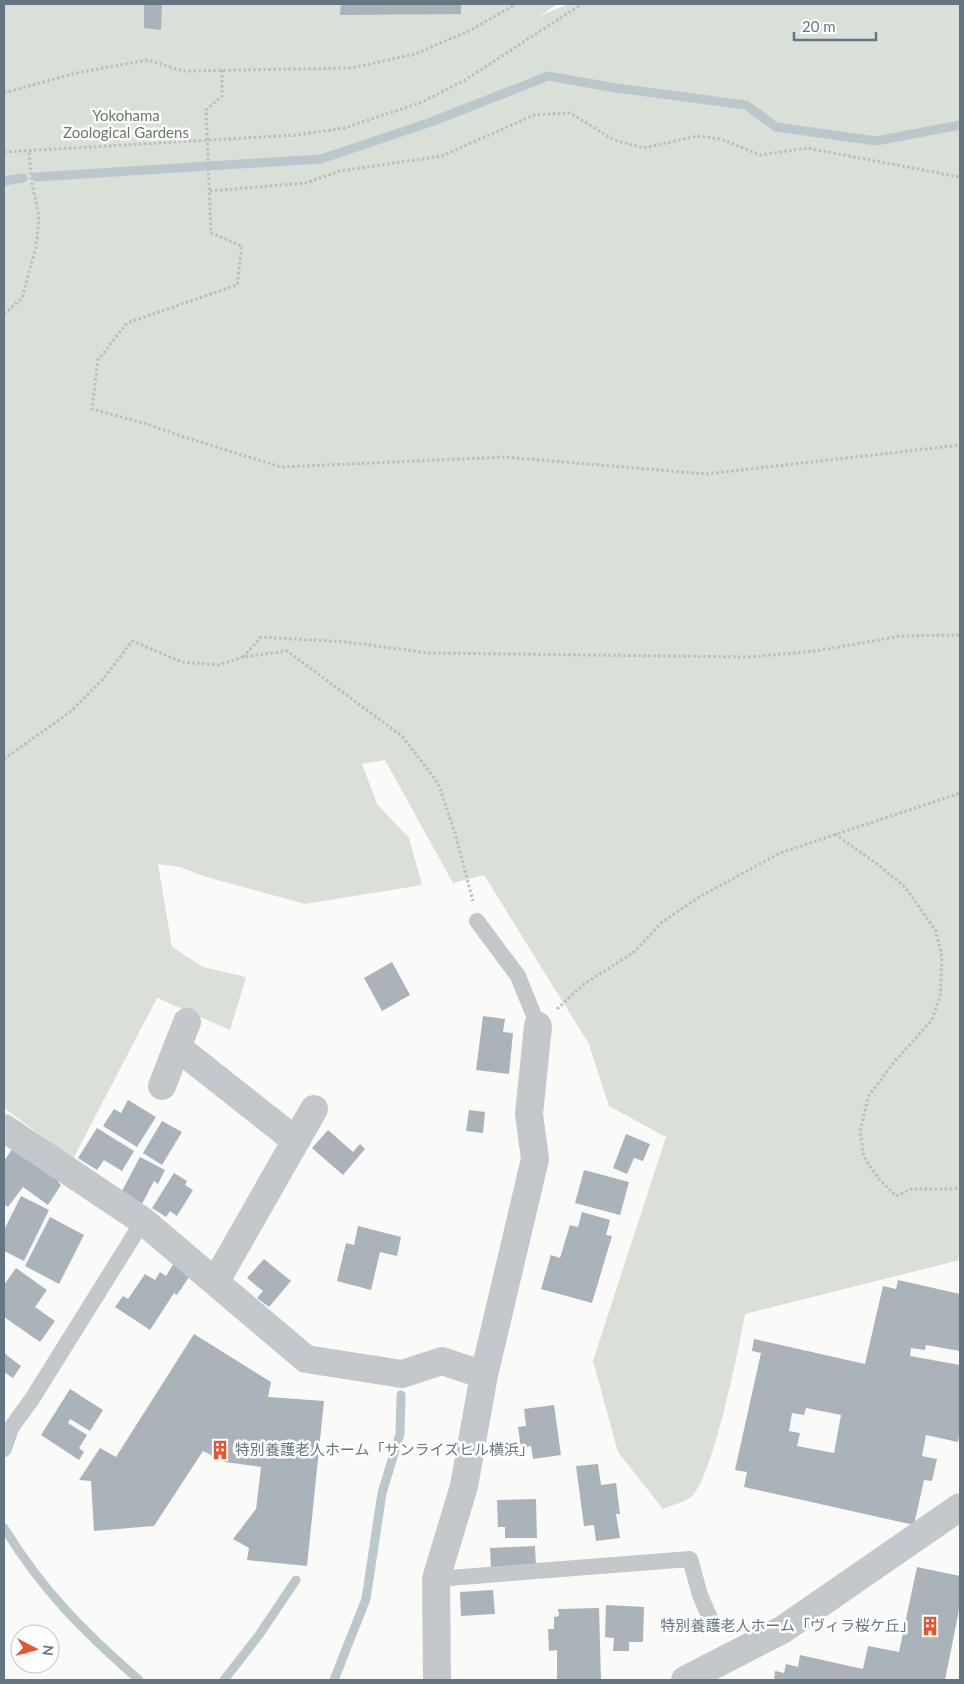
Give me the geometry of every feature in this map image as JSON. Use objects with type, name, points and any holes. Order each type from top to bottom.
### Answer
[{"type":"street","points":[[162,1086],[187,1022]]},
{"type":"street","points":[[437,1680],[436,1579],[464,1486],[484,1375],[535,1159],[529,1114],[538,1026]]},
{"type":"street","points":[[177,1047],[296,1141]]},
{"type":"street","points":[[216,1281],[314,1109]]},
{"type":"street","points":[[4,1128],[143,1221],[216,1281],[306,1360],[402,1374],[442,1361],[484,1375]]},
{"type":"street","points":[[684,1680],[727,1652],[782,1630],[960,1507]]},
{"type":"lane","points":[[477,921],[518,976],[538,1026]]},
{"type":"lane","points":[[4,1449],[11,1428],[32,1399],[143,1221]]},
{"type":"lane","points":[[436,1579],[690,1559],[700,1595],[710,1618]]},
{"type":"path","points":[[4,92],[76,73],[148,60],[183,71],[352,68],[415,54],[471,30],[516,4]]},
{"type":"path","points":[[4,152],[296,135],[344,128],[420,103],[465,80],[582,4]]},
{"type":"path","points":[[222,70],[222,96],[206,110],[211,233],[242,246],[237,285],[127,323],[98,360],[92,409],[147,424],[281,467],[505,457],[706,474],[960,444]]},
{"type":"path","points":[[210,191],[306,182],[340,171],[442,156],[534,116],[570,113],[614,140],[644,148],[697,136],[721,139],[760,155],[807,148],[960,177]]},
{"type":"path","points":[[4,314],[22,298],[36,247],[39,215],[32,184],[29,152]]},
{"type":"path","points":[[242,657],[261,638],[346,642],[438,654],[749,657],[816,651],[901,636],[960,635]]},
{"type":"path","points":[[4,759],[70,712],[104,678],[132,641],[182,662],[218,665],[242,657],[287,651],[402,736],[438,783],[470,883],[477,921]]},
{"type":"path","points":[[538,1026],[584,984],[634,952],[662,922],[701,896],[780,853],[960,793]]},
{"type":"path","points":[[835,834],[877,864],[904,887],[936,932],[942,958],[940,996],[932,1020],[894,1062],[868,1097],[860,1132],[864,1158],[879,1179],[896,1196],[912,1189],[954,1189],[960,1187]]},
{"type":"green space","name":"Yokohama Zoological Gardens","points":[[4,4],[557,4],[540,16],[568,4],[960,4],[960,1260],[745,1314],[724,1411],[708,1465],[699,1485],[691,1497],[685,1500],[663,1509],[618,1452],[593,1361],[666,1137],[609,1106],[589,1044],[484,875],[453,883],[385,760],[362,764],[377,804],[409,838],[422,885],[305,904],[203,876],[180,867],[158,864],[172,947],[203,967],[246,977],[230,1030],[157,998],[73,1159],[4,1108]]},
{"type":"building","points":[[144,4],[162,4],[161,30],[144,28]]},
{"type":"building","points":[[341,4],[461,4],[461,14],[340,15]]},
{"type":"building","points":[[392,962],[410,995],[382,1011],[364,978]]},
{"type":"building","points":[[483,1016],[505,1019],[503,1032],[513,1033],[509,1074],[476,1070]]},
{"type":"building","points":[[128,1100],[156,1117],[137,1147],[103,1126],[114,1109],[121,1113]]},
{"type":"building","points":[[469,1110],[485,1112],[483,1133],[466,1131]]},
{"type":"building","points":[[162,1121],[182,1132],[162,1165],[143,1153]]},
{"type":"building","points":[[97,1128],[134,1151],[122,1171],[104,1160],[97,1170],[78,1158]]},
{"type":"building","points":[[328,1130],[353,1152],[360,1144],[365,1149],[343,1175],[312,1148]]},
{"type":"building","points":[[626,1134],[650,1144],[643,1161],[634,1158],[627,1174],[613,1168]]},
{"type":"building","points":[[14,1146],[60,1178],[58,1182],[61,1185],[48,1205],[23,1187],[8,1207],[4,1204],[4,1161]]},
{"type":"building","points":[[140,1157],[165,1170],[158,1184],[154,1181],[142,1204],[121,1193]]},
{"type":"building","points":[[584,1170],[629,1182],[620,1215],[575,1203]]},
{"type":"building","points":[[174,1173],[187,1181],[185,1185],[193,1190],[177,1216],[170,1211],[166,1217],[152,1208]]},
{"type":"building","points":[[21,1196],[49,1210],[24,1261],[4,1251],[4,1230]]},
{"type":"building","points":[[582,1212],[610,1220],[606,1235],[612,1236],[592,1303],[541,1289],[551,1255],[560,1258],[570,1225],[578,1227]]},
{"type":"building","points":[[50,1217],[84,1235],[59,1284],[25,1266]]},
{"type":"building","points":[[358,1226],[401,1237],[397,1256],[380,1252],[371,1290],[337,1281],[346,1243],[354,1245]]},
{"type":"building","points":[[264,1259],[291,1281],[269,1307],[257,1298],[263,1291],[247,1278]]},
{"type":"building","points":[[174,1263],[191,1274],[177,1295],[174,1293],[150,1330],[115,1307],[123,1296],[128,1299],[145,1274],[155,1280],[160,1272],[166,1276]]},
{"type":"building","points":[[16,1268],[47,1290],[35,1307],[55,1321],[40,1342],[4,1317],[4,1285]]},
{"type":"building","points":[[898,1280],[960,1294],[960,1351],[926,1345],[925,1350],[911,1348],[910,1356],[960,1365],[960,1430],[958,1442],[926,1435],[922,1456],[937,1459],[932,1481],[924,1480],[914,1525],[744,1487],[747,1472],[735,1470],[761,1353],[752,1351],[754,1339],[865,1364],[883,1286],[896,1289]],"holes":[[[806,1408],[841,1415],[834,1453],[797,1446],[800,1433],[789,1431],[792,1413],[804,1415]]]},
{"type":"building","name":"特別養護老人ホーム「サンライズヒル横浜」","points":[[194,1334],[271,1382],[268,1397],[324,1401],[307,1566],[247,1560],[249,1548],[233,1539],[256,1509],[261,1467],[225,1462],[203,1451],[154,1526],[94,1531],[91,1481],[79,1480],[100,1448],[116,1457]]},
{"type":"building","points":[[4,1353],[21,1366],[13,1378],[4,1372]]},
{"type":"building","points":[[70,1389],[103,1410],[90,1431],[70,1419],[68,1423],[87,1435],[79,1448],[84,1452],[79,1460],[41,1435]]},
{"type":"building","points":[[554,1405],[561,1455],[533,1459],[531,1446],[521,1448],[518,1427],[526,1426],[524,1409]]},
{"type":"building","points":[[598,1464],[601,1485],[616,1483],[620,1514],[616,1514],[620,1538],[596,1541],[594,1525],[584,1526],[576,1466]]},
{"type":"building","points":[[536,1499],[537,1538],[505,1538],[505,1527],[498,1527],[497,1500]]},
{"type":"building","points":[[535,1546],[536,1566],[491,1568],[490,1548]]},
{"type":"building","name":"特別養護老人ホーム「ヴィラ桜ケ丘」","points":[[917,1567],[960,1576],[960,1605],[945,1680],[774,1680],[775,1671],[784,1673],[786,1664],[798,1667],[800,1655],[863,1669],[868,1646],[899,1652]]},
{"type":"building","points":[[493,1590],[495,1614],[461,1616],[460,1592]]},
{"type":"building","points":[[606,1605],[644,1607],[643,1642],[629,1642],[629,1651],[613,1651],[614,1638],[605,1637]]},
{"type":"building","points":[[599,1608],[601,1680],[557,1680],[557,1650],[549,1651],[548,1629],[554,1629],[554,1617],[559,1616],[558,1609]]},
{"type":"waterway","points":[[36,177],[321,159],[431,122],[548,76],[616,88],[746,105],[776,127],[876,141],[960,125]]},
{"type":"waterway","points":[[4,181],[23,178]]},
{"type":"waterway","points":[[334,1680],[366,1599],[382,1493],[400,1434],[401,1395]]},
{"type":"waterway","points":[[4,1528],[49,1591],[82,1627],[139,1680]]},
{"type":"waterway","points":[[224,1680],[259,1635],[296,1580]]},
{"type":"place","name":"特別養護老人ホーム「サンライズヒル横浜」","points":[[220,1450]]},
{"type":"place","name":"特別養護老人ホーム「ヴィラ桜ケ丘」","points":[[930,1626]]}]
